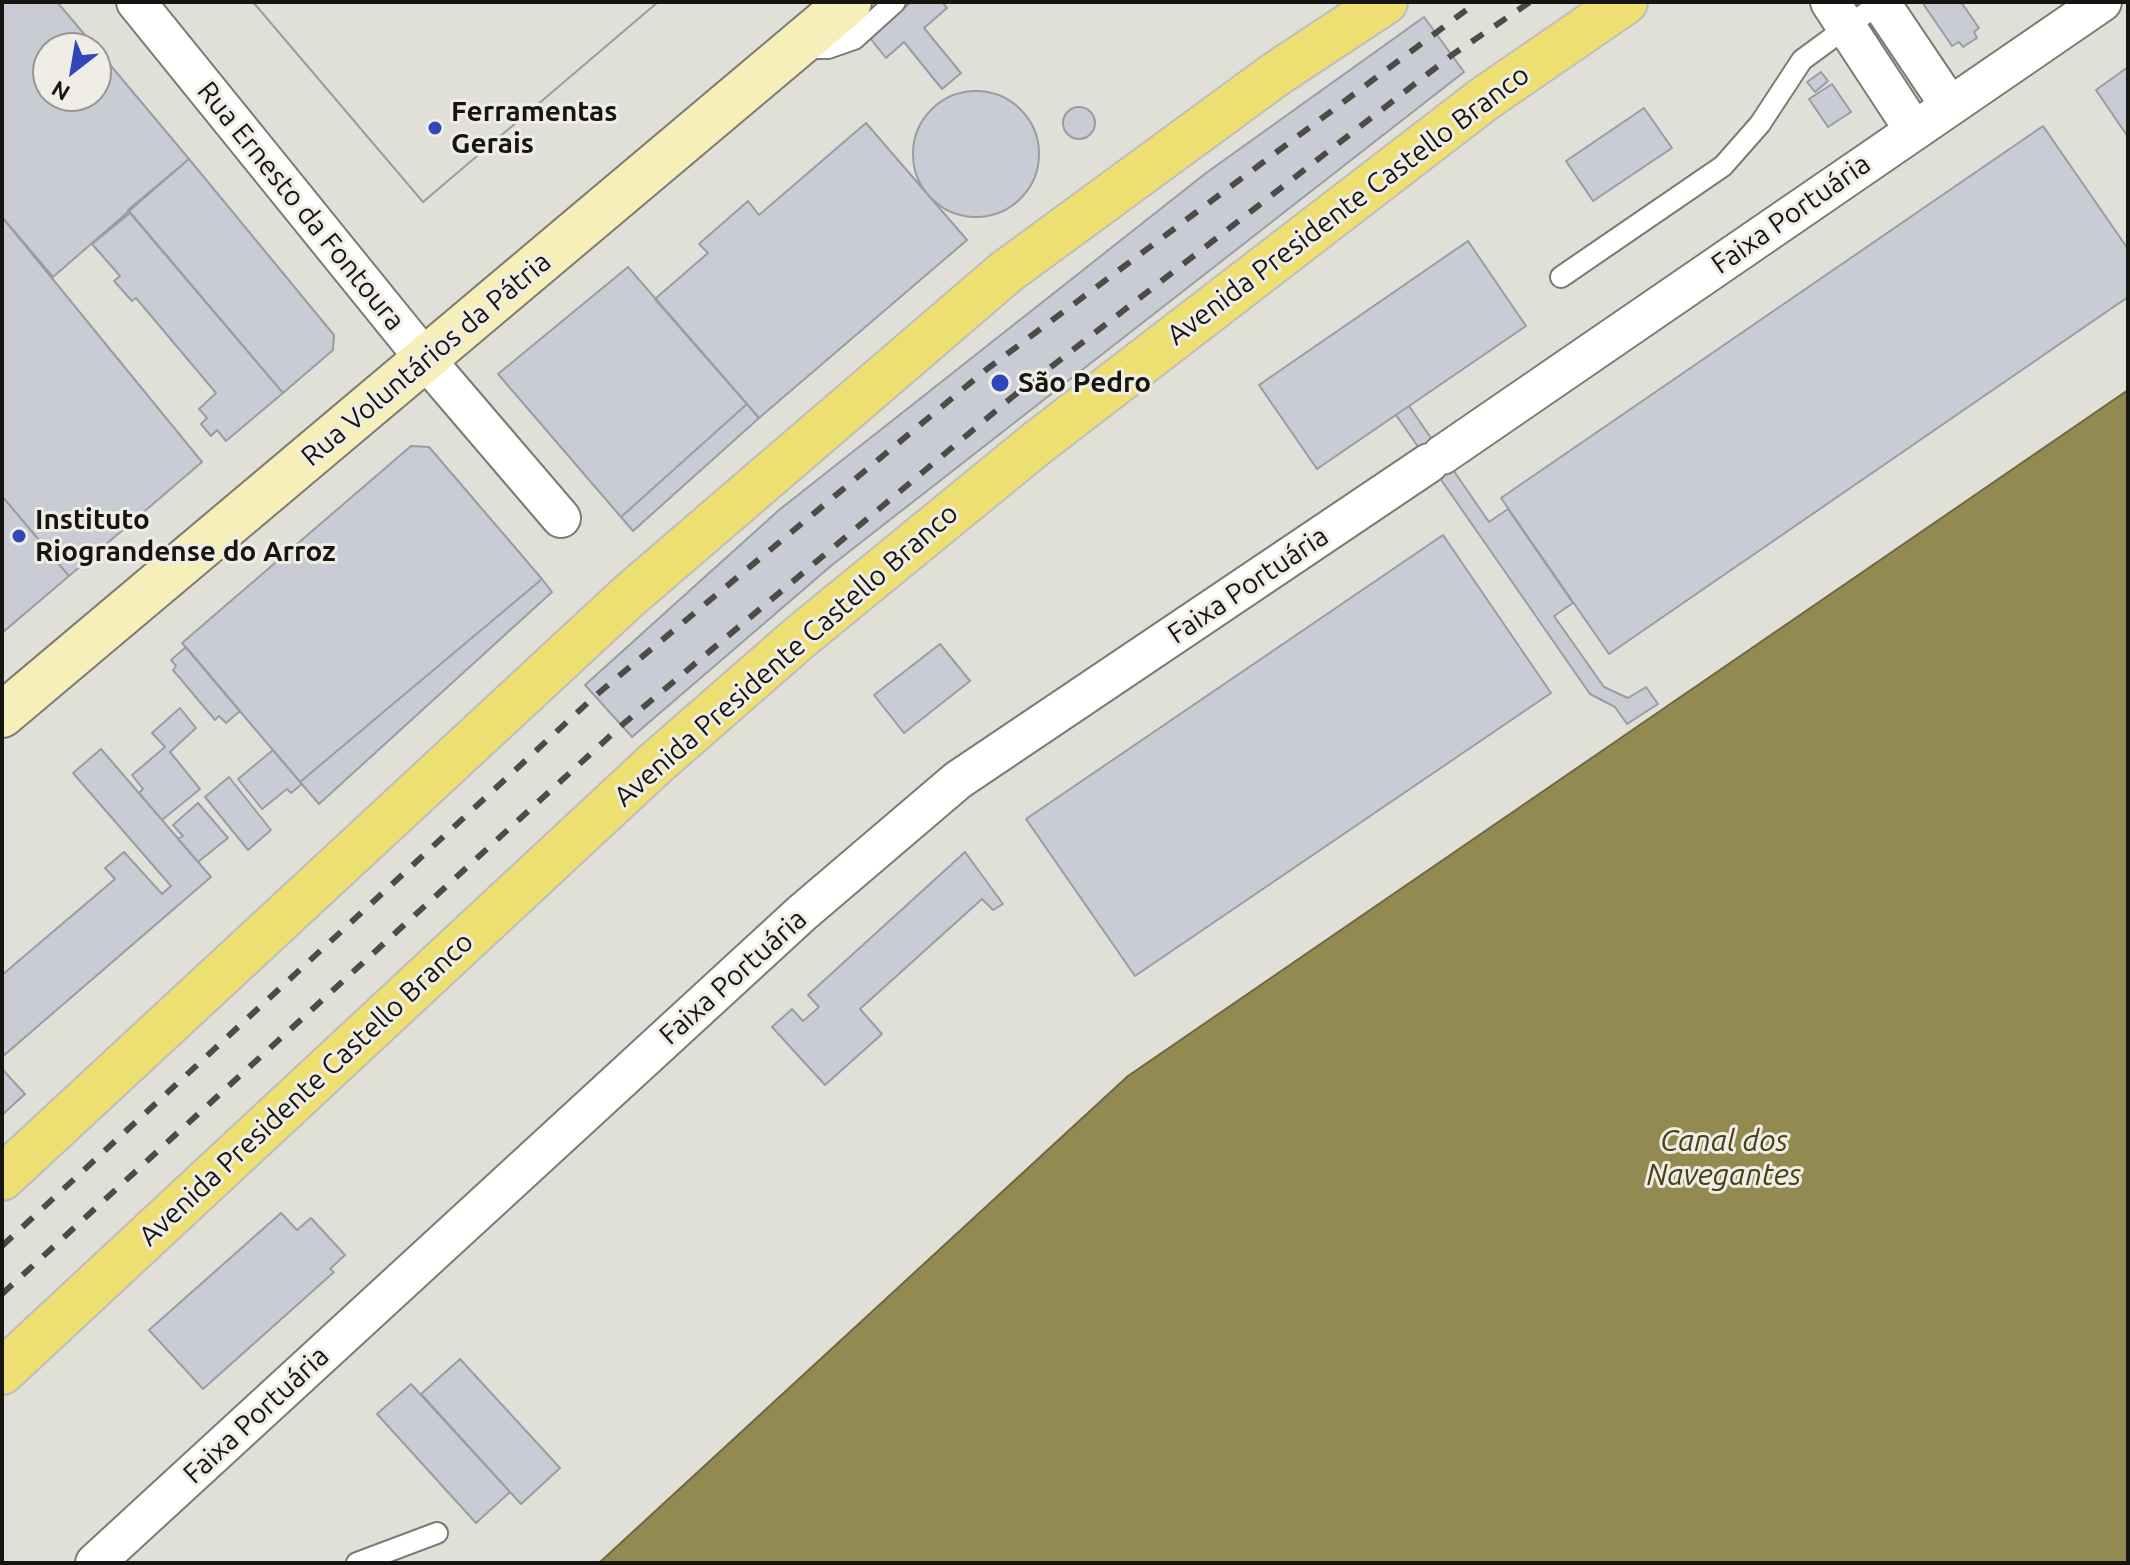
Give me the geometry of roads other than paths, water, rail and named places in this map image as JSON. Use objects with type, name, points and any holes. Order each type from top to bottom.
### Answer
[{"type":"main road","name":"Rua Voluntários da Pátria","points":[[2,715],[849,2]]},
{"type":"main road","points":[[2,1178],[630,595],[1006,272],[1276,74],[1385,2]]},
{"type":"main road","name":"Avenida Presidente Castello Branco","points":[[2,1372],[644,774],[799,638],[1048,434],[1484,99],[1625,2]]},
{"type":"street","name":"Rua Ernesto da Fontoura","points":[[136,2],[425,359],[561,518]]},
{"type":"street","points":[[1880,2],[1950,106]]},
{"type":"street","name":"Faixa Portuária","points":[[101,1562],[802,913],[958,780],[1436,459],[2102,2]]},
{"type":"street","points":[[1838,14],[1914,130]]},
{"type":"lane","points":[[794,48],[828,48],[854,39],[895,2]]},
{"type":"lane","points":[[1561,277],[1723,166],[1760,124],[1802,60],[1838,14],[1880,2]]},
{"type":"lane","points":[[357,1563],[437,1533]]},
{"type":"water","name":"Canal dos Navegantes","points":[[2128,390],[2128,1563],[599,1563],[1128,1076]]},
{"type":"railway","points":[[2,1246],[595,696],[987,369],[1477,2]]},
{"type":"railway","points":[[2,1294],[622,725],[1011,398],[1452,55],[1530,2]]},
{"type":"place","name":"Ferramentas Gerais","points":[[435,128]]},
{"type":"place","name":"São Pedro","points":[[1000,383]]},
{"type":"place","name":"Instituto Riograndense do Arroz","points":[[19,536]]}]
